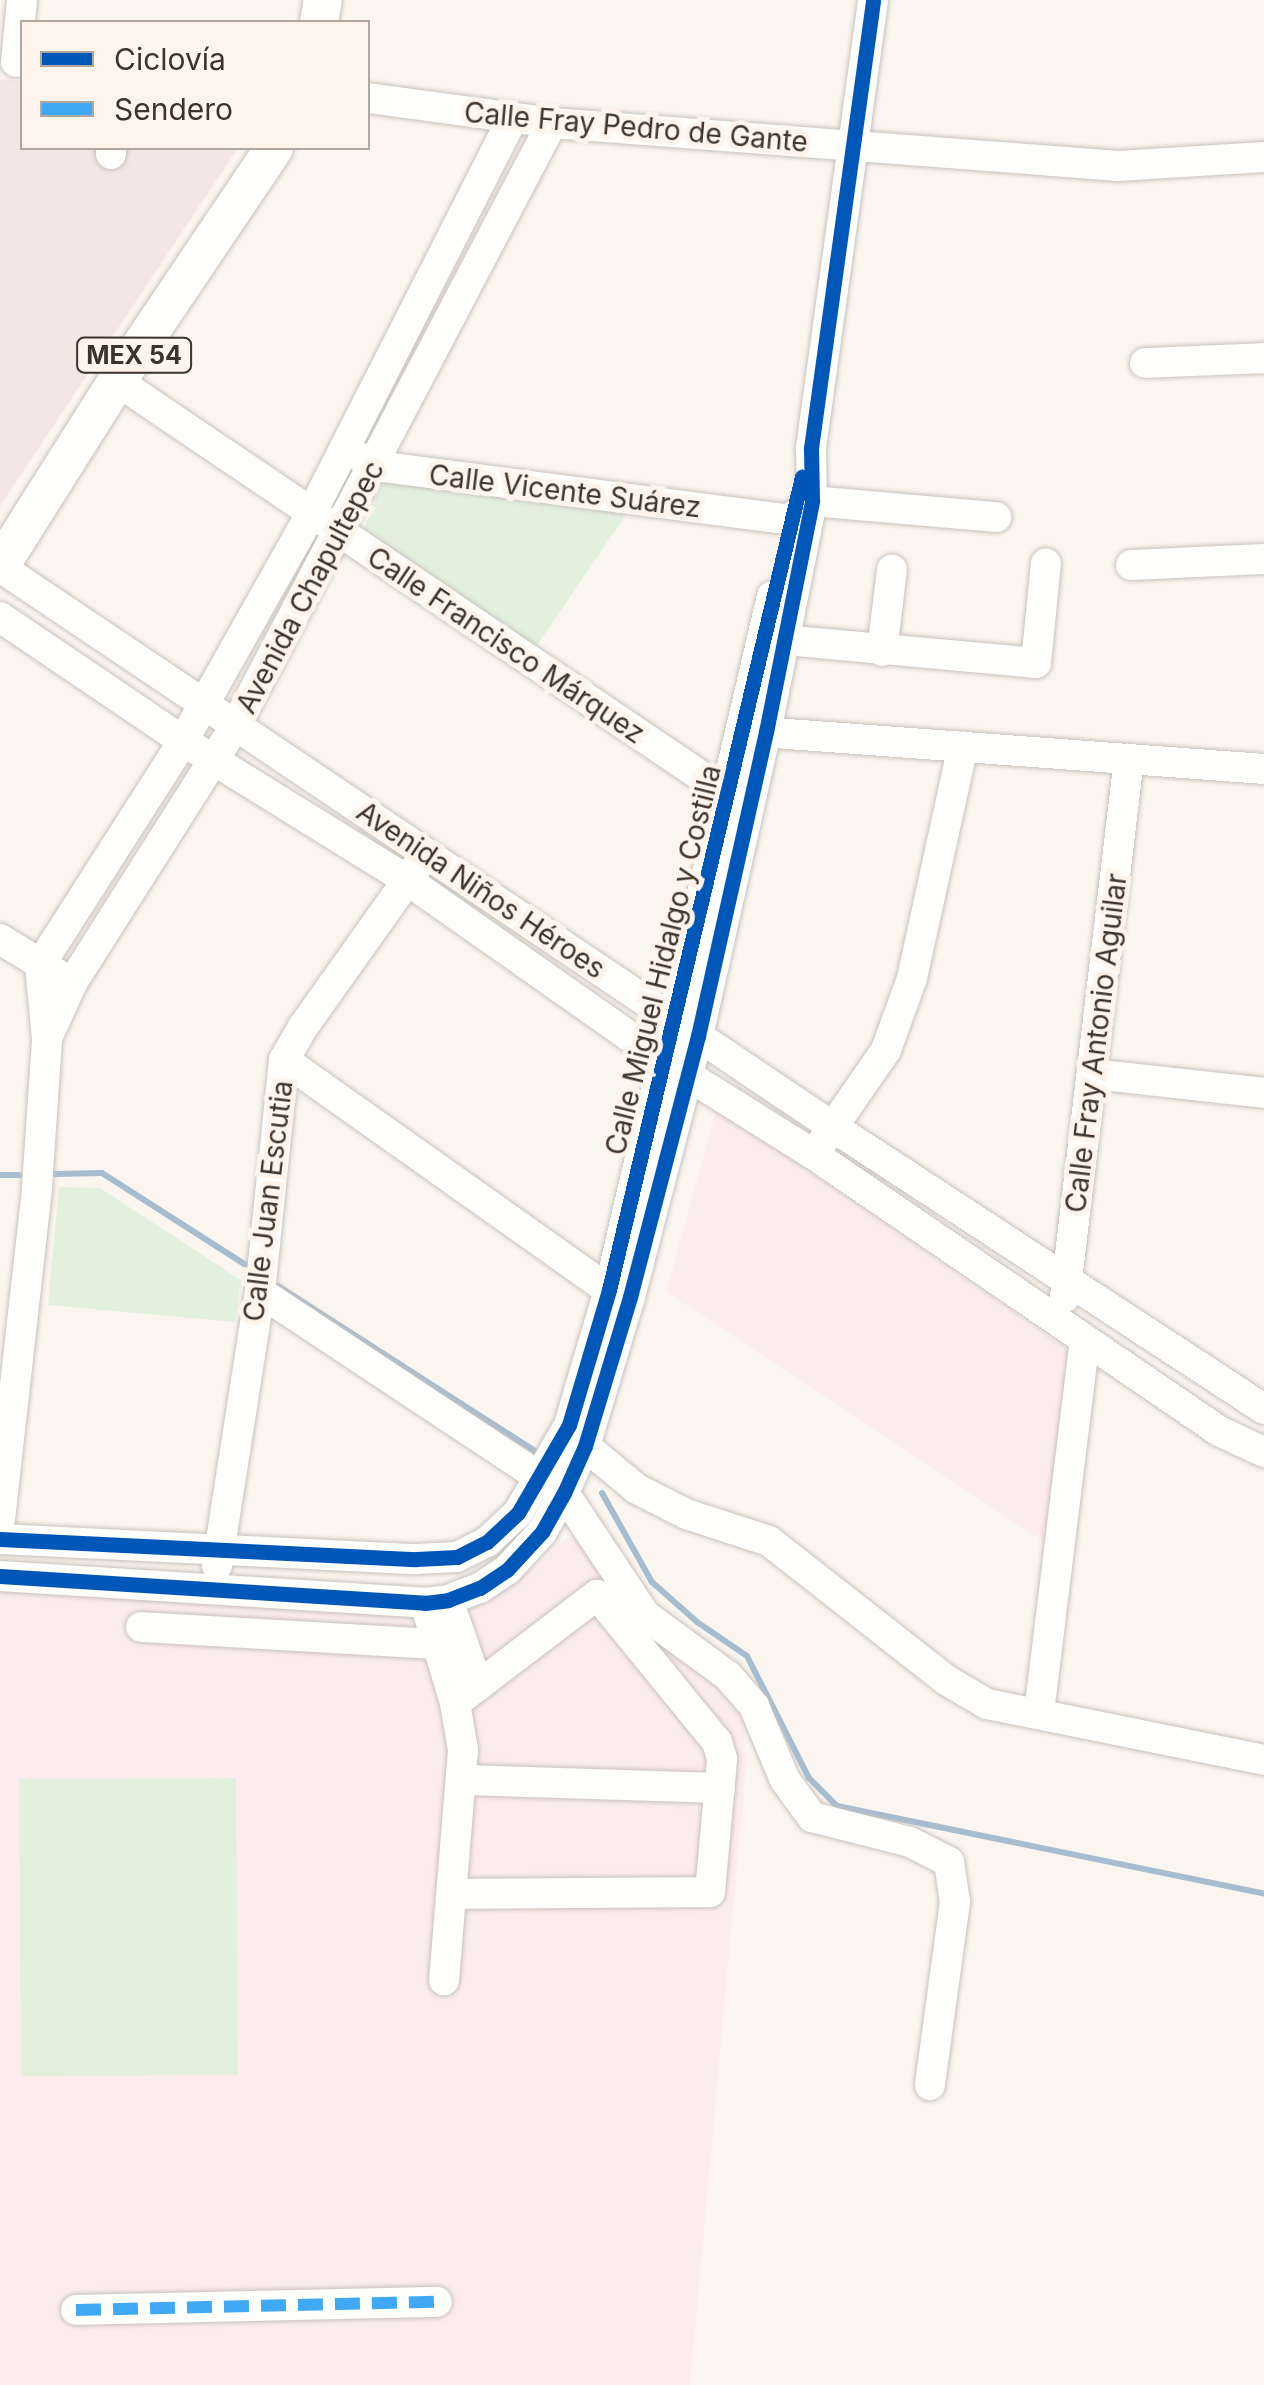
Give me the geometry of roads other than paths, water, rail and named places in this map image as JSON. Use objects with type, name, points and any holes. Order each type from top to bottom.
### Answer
[{"type":"main road","name":"MEX 54","points":[[0,566],[117,381],[273,150]]},
{"type":"street","points":[[13,62],[22,0]]},
{"type":"street","name":"Calle Miguel Hidalgo y Costilla","points":[[553,1484],[585,1446],[755,731],[811,448],[856,146],[873,0]]},
{"type":"street","name":"Calle Fray Pedro de Gante","points":[[370,98],[552,123],[1118,166],[1264,157]]},
{"type":"street","name":"Avenida Chapultepec","points":[[0,1520],[36,1187],[47,1039],[40,964],[206,702],[346,450],[512,119]]},
{"type":"street","name":"Avenida Chapultepec","points":[[47,1039],[72,983],[237,723],[376,466],[552,123]]},
{"type":"street","points":[[1145,364],[1264,358]]},
{"type":"street","name":"Calle Francisco Márquez","points":[[117,381],[740,798]]},
{"type":"street","name":"Calle Vicente Suárez","points":[[346,450],[376,466],[800,511],[996,517]]},
{"type":"street","name":"Calle Miguel Hidalgo y Costilla","points":[[755,731],[784,640],[800,511]]},
{"type":"street","points":[[1130,565],[1264,559]]},
{"type":"street","points":[[784,640],[1036,663],[1046,563]]},
{"type":"street","name":"Avenida Niños Héroes","points":[[0,566],[833,1127],[1264,1409]]},
{"type":"street","points":[[882,651],[892,570]]},
{"type":"street","name":"Avenida Niños Héroes","points":[[0,617],[183,741],[406,880],[675,1068],[813,1154],[1072,1334],[1219,1431],[1264,1452]]},
{"type":"street","points":[[755,731],[1264,770]]},
{"type":"street","points":[[813,1154],[886,1050],[912,978],[962,747]]},
{"type":"street","name":"Calle Fray Antonio Aguilar","points":[[1038,1713],[1072,1334],[1068,1280],[1129,759]]},
{"type":"street","name":"Calle Juan Escutia","points":[[215,1589],[218,1549],[260,1292],[284,1060],[303,1026],[426,854]]},
{"type":"street","points":[[0,939],[72,983]]},
{"type":"street","points":[[284,1060],[620,1294]]},
{"type":"street","points":[[1093,1074],[1264,1093]]},
{"type":"street","points":[[260,1292],[553,1484],[645,1616],[728,1676],[754,1706],[784,1780],[812,1817],[910,1842],[949,1862],[954,1902],[930,2085]]},
{"type":"street","name":"Calle Miguel Hidalgo y Costilla","points":[[553,1484],[569,1425],[620,1294]]},
{"type":"street","points":[[1124,1368],[1185,1360]]},
{"type":"street","points":[[585,1446],[636,1488],[670,1506],[770,1540],[946,1680],[986,1704],[1264,1760]]},
{"type":"street","points":[[0,1539],[416,1559],[458,1557],[487,1542],[553,1484]]},
{"type":"street","points":[[0,1576],[437,1602],[480,1588],[506,1570],[542,1532],[553,1484]]},
{"type":"street","points":[[271,1636],[274,1593]]},
{"type":"street","points":[[452,1894],[710,1892],[720,1788],[722,1759],[718,1742],[597,1596],[467,1695]]},
{"type":"street","points":[[437,1602],[437,1644],[467,1695]]},
{"type":"street","points":[[437,1602],[467,1695],[444,1980]]},
{"type":"street","points":[[140,1627],[437,1644]]},
{"type":"street","points":[[462,1780],[720,1788]]},
{"type":"street","points":[[76,2310],[437,2302]]},
{"type":"waterway","points":[[55,1174],[102,1173],[246,1265]]},
{"type":"waterway","points":[[0,1175],[19,1175]]},
{"type":"waterway","points":[[278,1286],[540,1454]]},
{"type":"waterway","points":[[602,1493],[652,1582],[697,1622],[747,1656],[809,1778],[837,1806],[1264,1894]]}]
